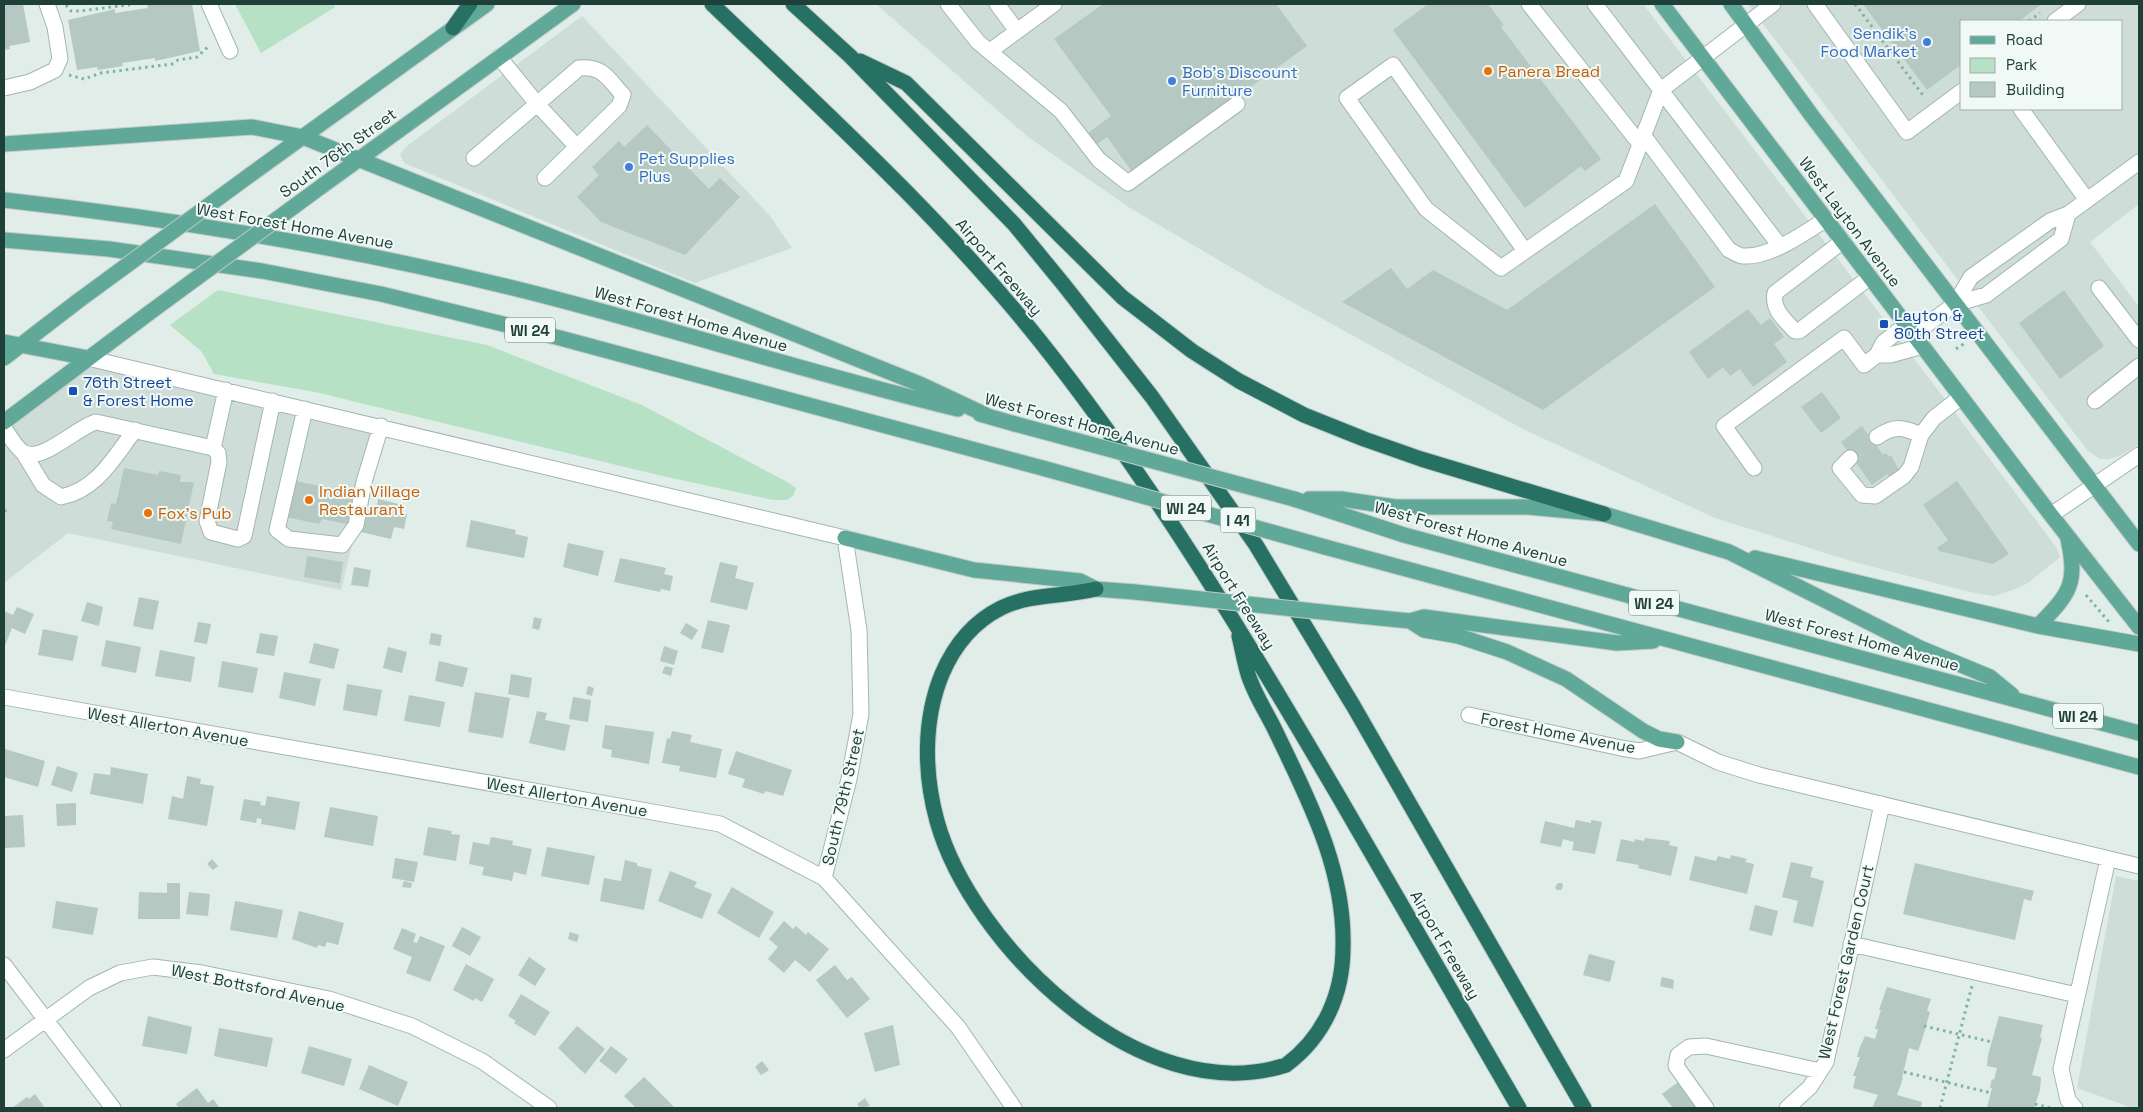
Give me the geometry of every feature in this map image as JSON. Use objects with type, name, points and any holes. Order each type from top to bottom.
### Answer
[{"type":"highway","points":[[453,28],[470,4]]},
{"type":"highway","name":"Airport Freeway","points":[[712,4],[866,150],[924,210],[988,279],[1039,340],[1092,410],[1234,620],[1519,1108]]},
{"type":"highway","name":"I 41","points":[[793,4],[850,56],[976,183],[1064,284],[1152,397],[1245,530],[1354,707],[1584,1108]]},
{"type":"highway","points":[[850,56],[906,84],[1122,297],[1185,347],[1240,382],[1304,415],[1364,439],[1420,459],[1604,514]]},
{"type":"highway","points":[[1040,1000],[1007,960],[983,925],[946,850],[936,820],[930,786],[928,752],[930,717],[936,690],[947,664],[957,646],[973,626],[1002,608],[1031,598],[1096,589]]},
{"type":"highway","points":[[1229,1088],[1243,1086],[1276,1071],[1305,1049],[1329,1015],[1340,974],[1344,948],[1340,898],[1331,858],[1312,807],[1249,676],[1234,620]]},
{"type":"main road","name":"South 76th Street","points":[[4,358],[78,301],[303,136],[487,4]]},
{"type":"main road","name":"South 76th Street","points":[[4,422],[322,186],[573,4]]},
{"type":"main road","name":"West Layton Avenue","points":[[1662,4],[2051,515],[2139,627]]},
{"type":"main road","name":"West Layton Avenue","points":[[1731,4],[1812,116],[2139,544]]},
{"type":"main road","points":[[4,144],[252,128],[303,136],[922,385],[988,416]]},
{"type":"main road","name":"West Forest Home Avenue","points":[[4,200],[135,215],[390,260],[559,300],[752,355],[988,416],[1294,499],[1404,535],[2139,733]]},
{"type":"main road","name":"WI 24","points":[[4,240],[109,249],[262,271],[381,294],[560,338],[1046,469],[1667,641],[2139,767]]},
{"type":"main road","points":[[4,342],[88,358]]},
{"type":"main road","points":[[1294,499],[1341,500],[1395,507],[1528,507],[1604,514],[1729,552],[2038,626],[2139,644]]},
{"type":"main road","points":[[2038,626],[2057,606],[2073,578],[2074,564],[2067,535]]},
{"type":"main road","points":[[845,538],[974,570],[1080,581],[1096,589],[1410,622],[1424,630],[1458,636],[1507,652],[1566,679],[1643,731],[1659,739],[1677,742]]},
{"type":"main road","points":[[1729,552],[1920,648],[1990,677],[2017,699]]},
{"type":"main road","points":[[1410,622],[1424,617],[1617,643],[1667,641]]},
{"type":"street","points":[[4,88],[30,82],[55,70],[60,59],[55,27],[47,4]]},
{"type":"street","points":[[209,4],[230,51]]},
{"type":"street","points":[[948,4],[978,42],[1061,111],[1098,160],[1128,183],[1237,104]]},
{"type":"street","points":[[997,4],[1017,31]]},
{"type":"street","points":[[990,51],[1054,4]]},
{"type":"street","points":[[1529,4],[1642,139],[1729,250],[1742,256],[1758,255],[1780,246],[1826,219]]},
{"type":"street","points":[[1595,4],[1780,246]]},
{"type":"street","points":[[1525,250],[1393,65],[1346,98],[1426,209],[1501,268],[1626,181],[1661,90],[1773,4]]},
{"type":"street","points":[[1815,4],[1907,132],[1960,92]]},
{"type":"street","points":[[2056,20],[2078,4]]},
{"type":"street","points":[[500,57],[538,105],[578,147]]},
{"type":"street","points":[[474,158],[579,68],[593,67],[603,73],[623,95],[619,106],[545,178]]},
{"type":"street","points":[[2022,110],[2088,200]]},
{"type":"street","points":[[1877,355],[1890,355],[1955,304],[1971,277],[2050,221],[2068,214],[2139,162]]},
{"type":"street","points":[[1955,304],[1986,295],[2061,239],[2068,214]]},
{"type":"street","points":[[1843,241],[1775,293],[1774,304],[1778,312],[1794,331],[1799,331],[1870,277]]},
{"type":"street","points":[[2099,288],[2139,340]]},
{"type":"street","points":[[1754,468],[1724,426],[1844,338],[1864,365],[1877,355],[1884,344],[1915,335]]},
{"type":"street","points":[[88,358],[845,538]]},
{"type":"street","points":[[2095,401],[2139,366]]},
{"type":"street","points":[[213,448],[226,390]]},
{"type":"street","points":[[1850,458],[1840,468],[1862,495],[1875,496],[1904,476],[1911,467],[1921,435],[1934,418],[1961,397]]},
{"type":"street","points":[[23,452],[30,454],[44,453],[87,424],[96,422],[213,448],[218,453],[219,462],[206,521],[211,532],[238,539],[244,536],[273,401]]},
{"type":"street","points":[[305,409],[278,530],[289,539],[342,545],[356,525],[364,482],[380,426]]},
{"type":"street","points":[[1878,437],[1891,429],[1902,427],[1921,435]]},
{"type":"street","points":[[4,428],[23,452],[43,485],[61,497],[76,494],[96,480],[135,430]]},
{"type":"street","points":[[2051,515],[2093,484],[2139,455]]},
{"type":"street","name":"South 79th Street","points":[[824,878],[849,779],[861,714],[858,630],[845,538]]},
{"type":"street","name":"West Allerton Avenue","points":[[4,697],[720,824],[824,878],[958,1027],[1014,1108]]},
{"type":"street","name":"Forest Home Avenue","points":[[1469,715],[1639,751],[1677,742]]},
{"type":"street","points":[[1677,742],[1718,762],[1759,776],[2139,866]]},
{"type":"street","name":"West Forest Garden Court","points":[[1787,1108],[1810,1087],[1826,1062],[1882,804]]},
{"type":"street","points":[[2075,1108],[2068,1100],[2060,1069],[2108,859]]},
{"type":"street","points":[[1851,944],[2078,995]]},
{"type":"street","points":[[4,965],[113,1108]]},
{"type":"street","name":"West Bottsford Avenue","points":[[4,1050],[45,1018],[89,988],[120,972],[153,967],[202,973],[329,999],[412,1026],[482,1061],[549,1108]]},
{"type":"street","points":[[1706,1108],[1676,1066],[1678,1054],[1689,1046],[1706,1046],[1820,1071]]},
{"type":"path","points":[[63,4],[72,11],[80,11],[135,4]]},
{"type":"path","points":[[1854,4],[1924,98],[1932,93]]},
{"type":"path","points":[[84,79],[101,73],[167,65],[178,60],[197,58],[204,49],[223,36]]},
{"type":"path","points":[[1956,349],[1965,343]]},
{"type":"path","points":[[4,511],[10,510]]},
{"type":"path","points":[[2086,594],[2110,623]]},
{"type":"path","points":[[1940,1108],[1976,971]]},
{"type":"path","points":[[1924,1026],[1992,1042]]},
{"type":"path","points":[[1904,1072],[1991,1093]]},
{"type":"path","points":[[2035,1104],[2050,1108]]},
{"type":"shaded area","points":[[876,4],[1643,4],[1922,369],[2056,547],[2060,557],[2028,583],[2013,590],[1994,596],[1970,592],[1854,562],[1715,518],[1521,428],[1268,289],[1130,208],[1028,137]]},
{"type":"shaded area","points":[[1748,4],[2139,4],[2139,204],[2090,242],[2139,307],[2139,444],[2120,456],[2100,459],[2088,451]]},
{"type":"shaded area","points":[[582,16],[770,216],[792,248],[695,283],[404,163],[400,154],[407,146]]},
{"type":"shaded area","points":[[88,358],[381,426],[341,590],[68,533],[4,583],[4,422]]},
{"type":"shaded area","points":[[2116,876],[2139,881],[2139,1108],[2132,1108],[2077,1088]]},
{"type":"green space","points":[[235,4],[333,4],[335,7],[261,53]]},
{"type":"green space","points":[[218,290],[487,345],[642,405],[796,488],[793,496],[787,500],[773,500],[658,475],[315,392],[214,374],[202,352],[170,325]]},
{"type":"building","points":[[4,4],[23,4],[30,42],[9,46],[10,49],[4,50]]},
{"type":"building","points":[[192,4],[200,51],[155,61],[155,58],[122,63],[123,66],[98,70],[97,67],[77,70],[68,20],[115,9],[115,13],[148,8],[147,5]]},
{"type":"building","name":"Bob's Discount Furniture","points":[[1103,4],[1276,4],[1307,46],[1133,173],[1107,137],[1096,145],[1088,133],[1111,116],[1054,39]]},
{"type":"building","points":[[1428,4],[1488,4],[1504,25],[1501,27],[1601,159],[1585,171],[1581,166],[1525,208],[1393,30]]},
{"type":"building","name":"Sendik's Food Market","points":[[1863,4],[2042,4],[2020,20],[1960,20],[1960,65],[1927,90]]},
{"type":"building","points":[[647,125],[709,189],[720,178],[740,197],[685,255],[601,222],[577,197],[599,175],[592,167],[619,141],[624,147]]},
{"type":"building","points":[[1655,204],[1715,287],[1543,410],[1342,302],[1391,268],[1407,289],[1433,270],[1507,310]]},
{"type":"building","points":[[2064,290],[2104,346],[2060,379],[2019,323]]},
{"type":"building","points":[[1748,309],[1761,325],[1770,318],[1784,337],[1774,344],[1787,362],[1753,387],[1740,369],[1730,376],[1723,367],[1708,379],[1689,352]]},
{"type":"building","points":[[1822,392],[1841,418],[1821,433],[1801,407]]},
{"type":"building","points":[[1862,426],[1883,455],[1886,453],[1889,457],[1891,455],[1899,470],[1890,477],[1887,474],[1872,485],[1841,442]]},
{"type":"building","name":"Fox’s Pub","points":[[124,468],[158,475],[159,471],[181,475],[180,482],[194,482],[181,544],[111,529],[113,522],[107,521],[111,503],[116,504]]},
{"type":"building","points":[[295,481],[357,493],[351,525],[322,519],[319,524],[286,517]]},
{"type":"building","points":[[1957,481],[2009,554],[1993,564],[1939,551],[1937,548],[1948,540],[1923,505]]},
{"type":"building","points":[[378,499],[403,505],[401,512],[407,514],[404,529],[394,527],[391,539],[361,532],[366,509],[376,512]]},
{"type":"building","points":[[471,520],[516,530],[515,534],[528,537],[524,558],[466,547]]},
{"type":"building","points":[[568,543],[604,551],[598,576],[563,567]]},
{"type":"building","points":[[307,556],[343,562],[340,583],[304,577]]},
{"type":"building","points":[[620,558],[666,568],[664,574],[673,576],[670,591],[661,589],[660,592],[614,582]]},
{"type":"building","points":[[720,562],[738,566],[735,578],[754,583],[747,610],[710,602]]},
{"type":"building","points":[[354,567],[371,570],[368,587],[351,585]]},
{"type":"building","points":[[139,597],[159,601],[153,630],[133,626]]},
{"type":"building","points":[[87,602],[103,607],[99,626],[81,621]]},
{"type":"building","points":[[17,607],[34,614],[25,634],[12,628],[4,648],[4,611],[13,615]]},
{"type":"building","points":[[534,617],[542,619],[539,630],[532,628]]},
{"type":"building","points":[[708,620],[730,625],[723,653],[701,648]]},
{"type":"building","points":[[198,622],[211,624],[207,644],[194,642]]},
{"type":"building","points":[[686,623],[698,630],[692,640],[680,633]]},
{"type":"building","points":[[43,629],[78,636],[73,661],[38,655]]},
{"type":"building","points":[[260,633],[278,636],[274,656],[256,653]]},
{"type":"building","points":[[431,633],[442,635],[440,646],[429,644]]},
{"type":"building","points":[[106,640],[141,647],[136,673],[101,666]]},
{"type":"building","points":[[314,643],[339,649],[334,669],[309,663]]},
{"type":"building","points":[[664,646],[678,651],[674,665],[660,661]]},
{"type":"building","points":[[388,647],[407,652],[402,673],[383,668]]},
{"type":"building","points":[[160,650],[195,657],[191,682],[155,676]]},
{"type":"building","points":[[222,661],[258,668],[253,693],[218,687]]},
{"type":"building","points":[[439,661],[468,668],[463,687],[435,681]]},
{"type":"building","points":[[665,666],[673,668],[671,676],[662,673]]},
{"type":"building","points":[[284,672],[321,679],[315,706],[279,698]]},
{"type":"building","points":[[511,674],[532,678],[529,698],[508,694]]},
{"type":"building","points":[[347,684],[382,690],[377,716],[343,710]]},
{"type":"building","points":[[588,686],[594,688],[592,696],[586,694]]},
{"type":"building","points":[[475,692],[510,698],[503,738],[468,732]]},
{"type":"building","points":[[409,695],[445,702],[440,727],[404,721]]},
{"type":"building","points":[[573,697],[591,700],[588,722],[569,719]]},
{"type":"building","points":[[537,711],[547,713],[545,720],[570,725],[565,751],[529,743]]},
{"type":"building","points":[[605,725],[654,732],[649,764],[611,757],[612,750],[602,748]]},
{"type":"building","points":[[672,731],[692,735],[690,742],[722,749],[716,778],[679,771],[680,766],[662,763],[667,738],[670,739]]},
{"type":"building","points":[[5,749],[45,761],[38,787],[4,777]]},
{"type":"building","points":[[736,751],[792,770],[783,796],[765,791],[764,794],[742,787],[745,779],[728,774]]},
{"type":"building","points":[[57,766],[78,773],[72,792],[51,785]]},
{"type":"building","points":[[111,767],[148,774],[143,804],[90,794],[94,773],[110,775]]},
{"type":"building","points":[[187,776],[201,779],[200,784],[214,786],[207,826],[168,819],[172,796],[183,799]]},
{"type":"building","points":[[267,796],[300,802],[295,830],[261,824],[262,819],[257,818],[256,823],[240,820],[244,799],[261,802],[260,805],[265,806]]},
{"type":"building","points":[[76,803],[76,825],[57,826],[56,804]]},
{"type":"building","points":[[330,807],[378,816],[373,846],[324,837]]},
{"type":"building","points":[[23,815],[25,847],[4,848],[4,816]]},
{"type":"building","points":[[1576,820],[1591,823],[1591,820],[1602,822],[1595,854],[1572,850],[1574,842],[1563,839],[1561,847],[1540,843],[1545,821],[1574,828]]},
{"type":"building","points":[[428,827],[452,831],[451,834],[460,835],[456,861],[423,855]]},
{"type":"building","points":[[491,837],[513,841],[512,845],[532,849],[526,875],[514,872],[512,881],[482,875],[484,867],[469,864],[473,842],[489,845]]},
{"type":"building","points":[[1645,838],[1670,841],[1669,845],[1678,847],[1671,876],[1638,868],[1639,865],[1616,861],[1621,839],[1634,842],[1635,839],[1644,841]]},
{"type":"building","points":[[547,847],[595,856],[589,885],[541,876]]},
{"type":"building","points":[[1731,855],[1747,859],[1745,862],[1754,864],[1747,894],[1689,880],[1695,856],[1716,861],[1718,856],[1730,859]]},
{"type":"building","points":[[395,858],[418,862],[414,882],[392,878]]},
{"type":"building","points":[[212,859],[218,866],[213,870],[207,864]]},
{"type":"building","points":[[625,860],[637,863],[637,866],[652,869],[644,910],[600,901],[604,878],[621,881]]},
{"type":"building","points":[[1791,862],[1813,867],[1810,877],[1824,881],[1813,927],[1793,922],[1798,901],[1782,897]]},
{"type":"building","points":[[1915,863],[2034,891],[2031,901],[2024,899],[2015,940],[1903,914]]},
{"type":"building","points":[[670,871],[697,882],[694,887],[712,894],[702,919],[658,901]]},
{"type":"building","points":[[404,881],[412,883],[411,888],[402,887]]},
{"type":"building","points":[[167,883],[180,883],[180,919],[138,919],[139,892],[167,893]]},
{"type":"building","points":[[1558,883],[1562,883],[1561,890],[1557,890],[1555,887]]},
{"type":"building","points":[[732,887],[774,912],[759,938],[717,913]]},
{"type":"building","points":[[189,892],[210,894],[208,916],[186,914]]},
{"type":"building","points":[[56,901],[98,908],[93,935],[52,928]]},
{"type":"building","points":[[235,901],[283,910],[277,938],[230,930]]},
{"type":"building","points":[[1755,905],[1778,911],[1772,936],[1749,930]]},
{"type":"building","points":[[299,911],[344,923],[338,945],[327,942],[325,947],[318,945],[317,948],[292,939]]},
{"type":"building","points":[[784,921],[793,929],[796,926],[806,935],[808,932],[829,949],[810,972],[795,960],[784,973],[768,959],[778,947],[769,939]]},
{"type":"building","points":[[462,927],[481,937],[470,956],[452,946]]},
{"type":"building","points":[[402,928],[416,934],[413,942],[417,943],[420,936],[445,946],[430,982],[406,973],[412,957],[393,949]]},
{"type":"building","points":[[570,932],[579,935],[577,942],[568,939]]},
{"type":"building","points":[[1589,954],[1615,961],[1610,982],[1583,975]]},
{"type":"building","points":[[529,957],[546,969],[535,986],[518,975]]},
{"type":"building","points":[[466,964],[494,979],[482,1002],[475,998],[474,1001],[453,990]]},
{"type":"building","points":[[835,965],[847,980],[852,977],[870,999],[847,1018],[816,980]]},
{"type":"building","points":[[1662,977],[1674,980],[1673,989],[1660,986]]},
{"type":"building","points":[[1887,987],[1931,999],[1927,1011],[1930,1012],[1922,1040],[1918,1051],[1909,1048],[1903,1078],[1897,1095],[1922,1102],[1921,1108],[1872,1108],[1878,1095],[1853,1088],[1856,1076],[1853,1076],[1860,1057],[1857,1057],[1860,1047],[1865,1036],[1875,1039],[1878,1029],[1875,1029],[1881,1010],[1879,1010]]},
{"type":"building","points":[[521,994],[550,1012],[535,1036],[514,1023],[516,1021],[508,1016]]},
{"type":"building","points":[[148,1016],[192,1027],[187,1054],[142,1046]]},
{"type":"building","points":[[1999,1016],[2043,1025],[2040,1037],[2042,1038],[2032,1075],[2041,1077],[2040,1090],[2034,1108],[1987,1108],[1992,1088],[1990,1088],[1992,1079],[1994,1080],[1997,1068],[1987,1066],[1988,1055]]},
{"type":"building","points":[[893,1025],[900,1065],[875,1072],[864,1033]]},
{"type":"building","points":[[577,1026],[605,1049],[585,1074],[558,1048]]},
{"type":"building","points":[[219,1028],[273,1038],[267,1067],[214,1056]]},
{"type":"building","points":[[309,1046],[352,1059],[344,1086],[301,1073]]},
{"type":"building","points":[[611,1046],[628,1059],[616,1074],[599,1061]]},
{"type":"building","points":[[762,1061],[769,1070],[761,1075],[755,1067]]},
{"type":"building","points":[[369,1065],[408,1082],[398,1106],[359,1089]]},
{"type":"building","points":[[644,1077],[675,1108],[636,1108],[624,1096]]},
{"type":"building","points":[[1678,1082],[1697,1108],[1673,1108],[1662,1094]]},
{"type":"building","points":[[197,1088],[208,1103],[213,1099],[220,1108],[179,1108],[176,1104]]},
{"type":"building","points":[[35,1094],[45,1108],[12,1108],[27,1097],[29,1099]]},
{"type":"building","points":[[865,1098],[870,1106],[860,1108],[857,1104]]},
{"type":"tunnel","points":[[1850,458],[1877,437]]},
{"type":"place","name":"Sendik's Food Market","points":[[1927,42]]},
{"type":"place","name":"Panera Bread","points":[[1488,71]]},
{"type":"place","name":"Bob's Discount Furniture","points":[[1172,81]]},
{"type":"place","name":"Pet Supplies Plus","points":[[629,167]]},
{"type":"place","name":"Layton & 80th Street","points":[[1884,324]]},
{"type":"place","name":"76th Street & Forest Home","points":[[73,391]]},
{"type":"place","name":"Indian Village Restaurant","points":[[309,500]]},
{"type":"place","name":"Fox’s Pub","points":[[148,513]]}]
